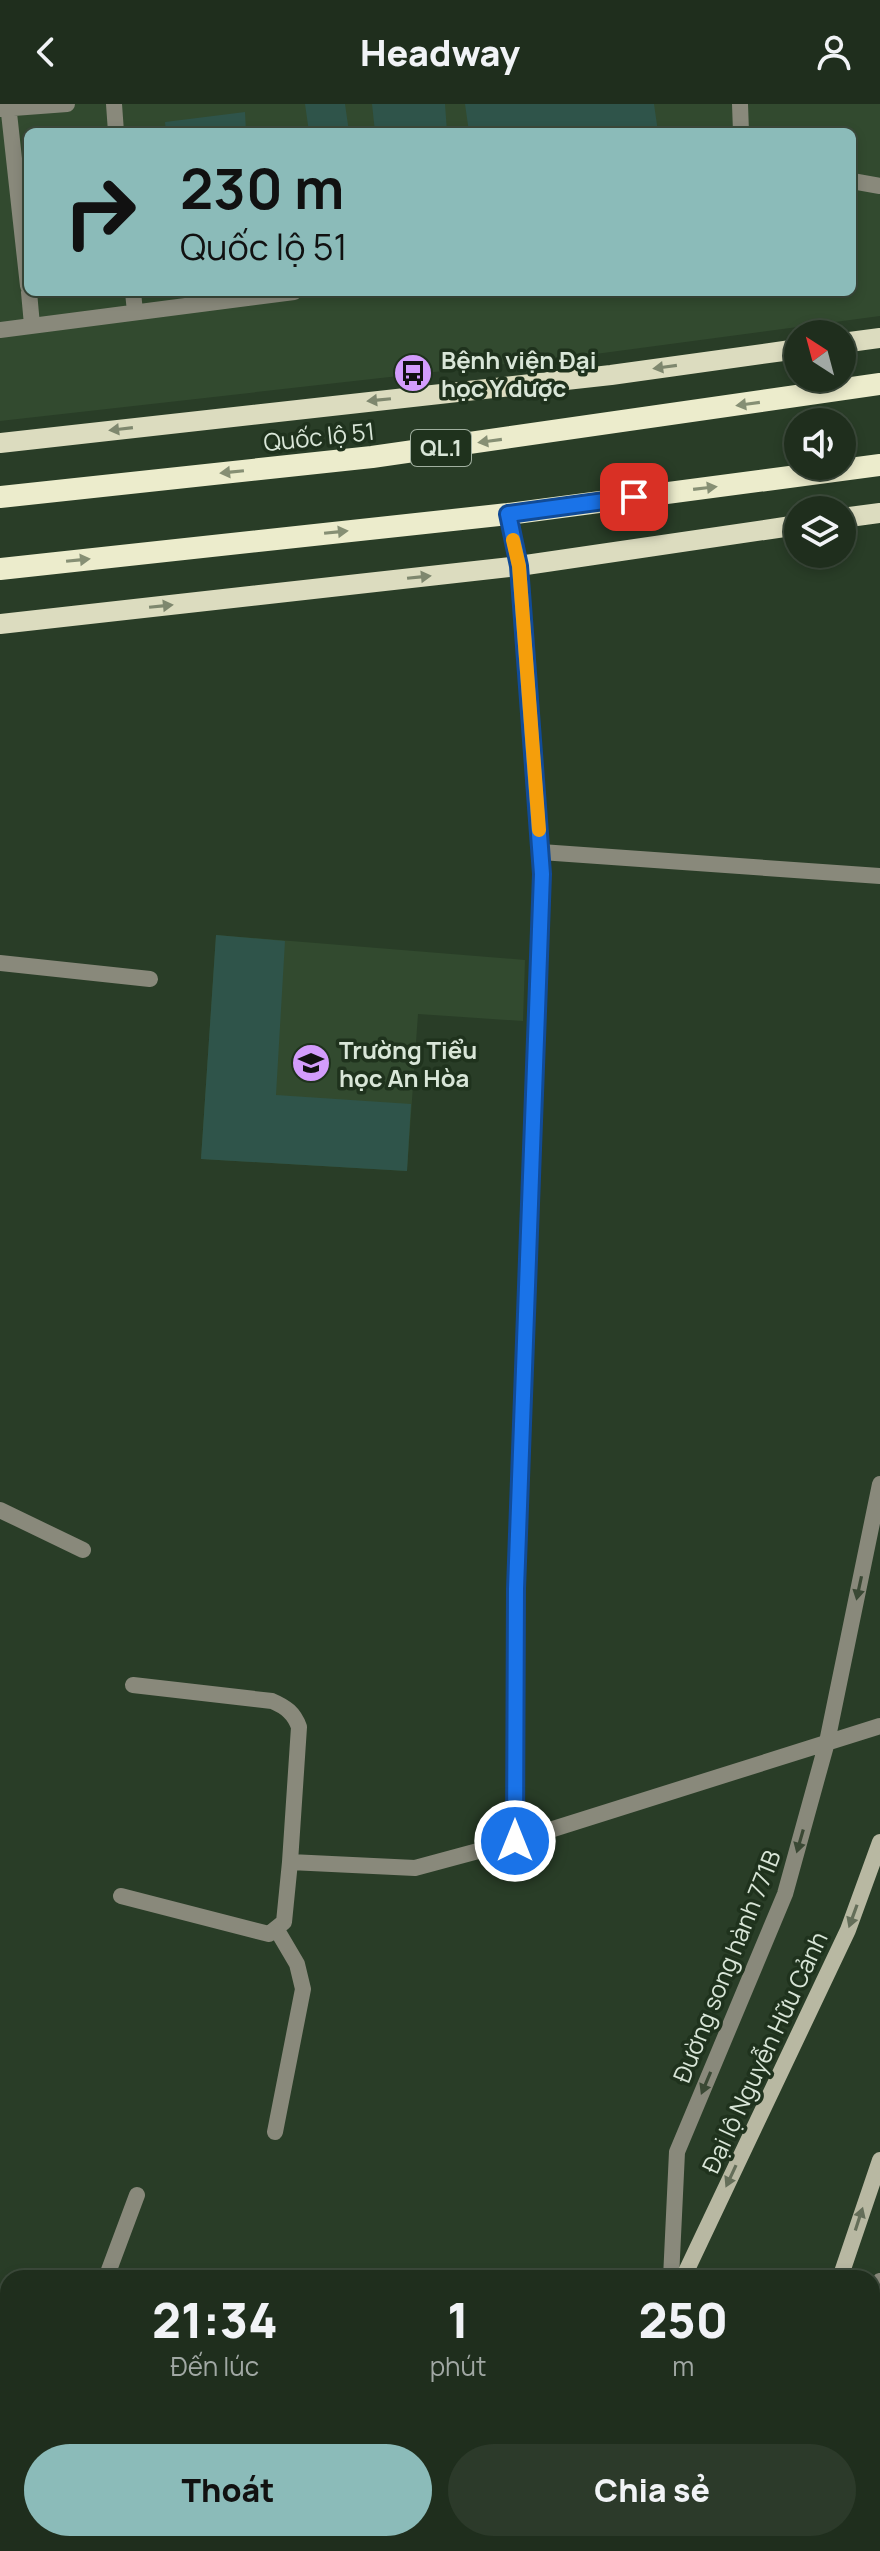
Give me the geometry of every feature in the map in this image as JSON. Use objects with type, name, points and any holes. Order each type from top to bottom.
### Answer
[{"type":"highway","name":"Quốc lộ 51","points":[[0,497],[372,457],[880,384]]},
{"type":"highway","points":[[0,569],[508,514],[880,465]]},
{"type":"main road","points":[[856,341],[880,338]]},
{"type":"main road","name":"Quốc lộ 51","points":[[0,443],[611,375],[784,351]]},
{"type":"main road","points":[[856,516],[880,513]]},
{"type":"main road","points":[[0,624],[519,566],[784,527]]},
{"type":"main road","name":"Đại lộ Nguyễn Hữu Cảnh","points":[[687,2270],[848,1930],[880,1842]]},
{"type":"main road","points":[[843,2270],[880,2160]]},
{"type":"street","points":[[24,257],[5,107],[67,104]]},
{"type":"street","points":[[114,104],[116,128]]},
{"type":"street","points":[[740,104],[741,128]]},
{"type":"street","points":[[856,182],[880,186]]},
{"type":"street","points":[[29,296],[32,325]]},
{"type":"street","points":[[133,296],[135,312]]},
{"type":"street","points":[[0,330],[266,296]]},
{"type":"street","points":[[508,514],[519,566],[542,874],[516,1589],[515,1841]]},
{"type":"street","points":[[541,852],[880,876]]},
{"type":"street","points":[[0,963],[150,979]]},
{"type":"street","name":"Đường song hành 771B","points":[[671,2270],[677,2152],[785,1894],[827,1742],[880,1484]]},
{"type":"street","points":[[0,1510],[83,1550]]},
{"type":"street","points":[[121,1896],[269,1934],[277,1930],[284,1922],[299,1727],[287,1707],[272,1701],[133,1685]]},
{"type":"street","points":[[290,1862],[415,1868],[515,1841],[880,1726]]},
{"type":"street","points":[[275,2132],[303,1989],[297,1964],[277,1930]]},
{"type":"street","points":[[109,2270],[137,2195]]},
{"type":"shaded area","points":[[0,104],[880,104],[880,316],[850,320],[784,320],[784,329],[603,353],[0,421]]},
{"type":"shaded area","name":"Trường Tiểu học An Hòa","points":[[216,935],[525,960],[523,1021],[418,1014],[407,1171],[201,1159]]},
{"type":"building","points":[[305,104],[345,104],[348,128],[308,128]]},
{"type":"building","points":[[372,104],[445,104],[447,128],[375,128]]},
{"type":"building","points":[[465,104],[654,104],[657,128],[468,128]]},
{"type":"building","points":[[245,112],[246,128],[166,128],[165,122]]},
{"type":"building","points":[[216,935],[285,941],[276,1095],[411,1104],[407,1171],[201,1159]]},
{"type":"slow traffic","points":[[513,540],[519,566],[539,830]]},
{"type":"place","name":"Bệnh viện Đại học Y dược","points":[[413,373]]},
{"type":"place","name":"Trường Tiểu học An Hòa","points":[[311,1063]]},
{"type":"route","points":[[515,1841],[516,1589],[542,874],[519,566],[508,514],[634,497]]}]
